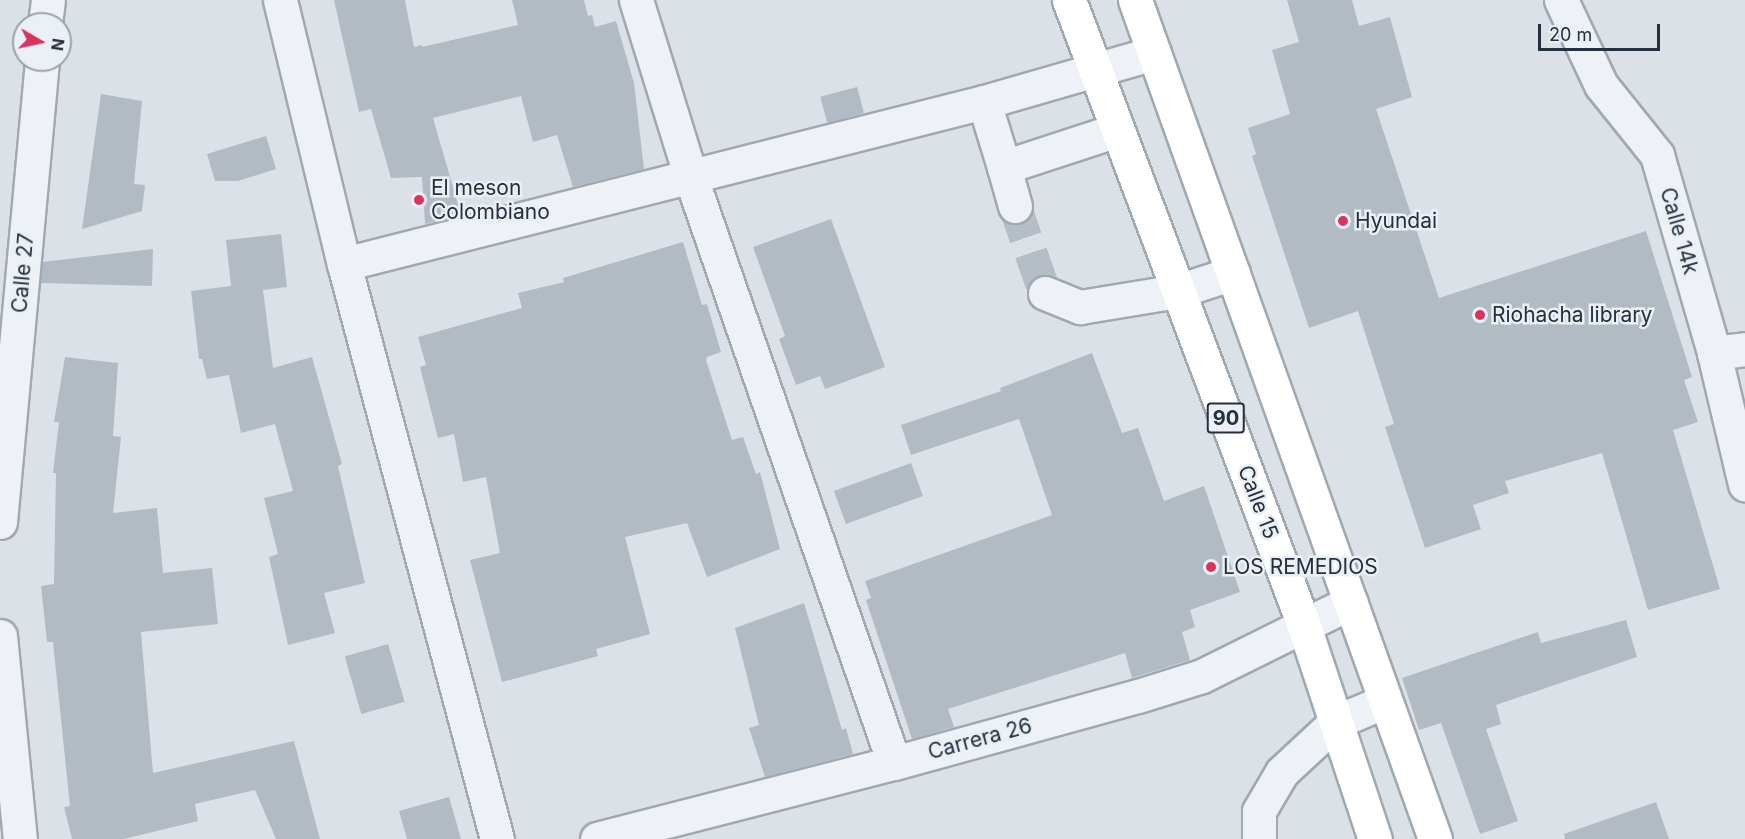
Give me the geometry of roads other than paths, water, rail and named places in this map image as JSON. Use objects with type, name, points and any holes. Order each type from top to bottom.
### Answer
[{"type":"highway","name":"Calle 15","points":[[1069,0],[1303,623],[1375,839]]},
{"type":"highway","name":"90","points":[[1135,0],[1435,839]]},
{"type":"street","points":[[280,0],[344,264],[497,839]]},
{"type":"street","points":[[636,0],[691,178],[894,763]]},
{"type":"street","name":"Calle 14k","points":[[1561,0],[1601,85],[1656,155],[1730,351],[1745,484]]},
{"type":"street","points":[[344,264],[984,102],[1154,53]]},
{"type":"street","name":"Calle 27","points":[[0,522],[41,72]]},
{"type":"street","points":[[984,102],[1015,206]]},
{"type":"street","points":[[1004,167],[1117,130]]},
{"type":"street","points":[[1044,293],[1080,307],[1178,291],[1233,273]]},
{"type":"street","name":"Carrera 26","points":[[597,839],[894,763],[1202,676],[1303,623],[1351,602]]},
{"type":"street","points":[[0,636],[20,839]]},
{"type":"street","points":[[1259,839],[1259,810],[1282,772],[1336,722],[1385,701]]},
{"type":"tunnel","points":[[1015,206],[1045,293]]},
{"type":"place","name":"El meson Colombiano","points":[[419,200]]},
{"type":"place","name":"Hyundai","points":[[1343,221]]},
{"type":"place","name":"Riohacha library","points":[[1480,315]]},
{"type":"place","name":"LOS REMEDIOS","points":[[1211,567]]}]
